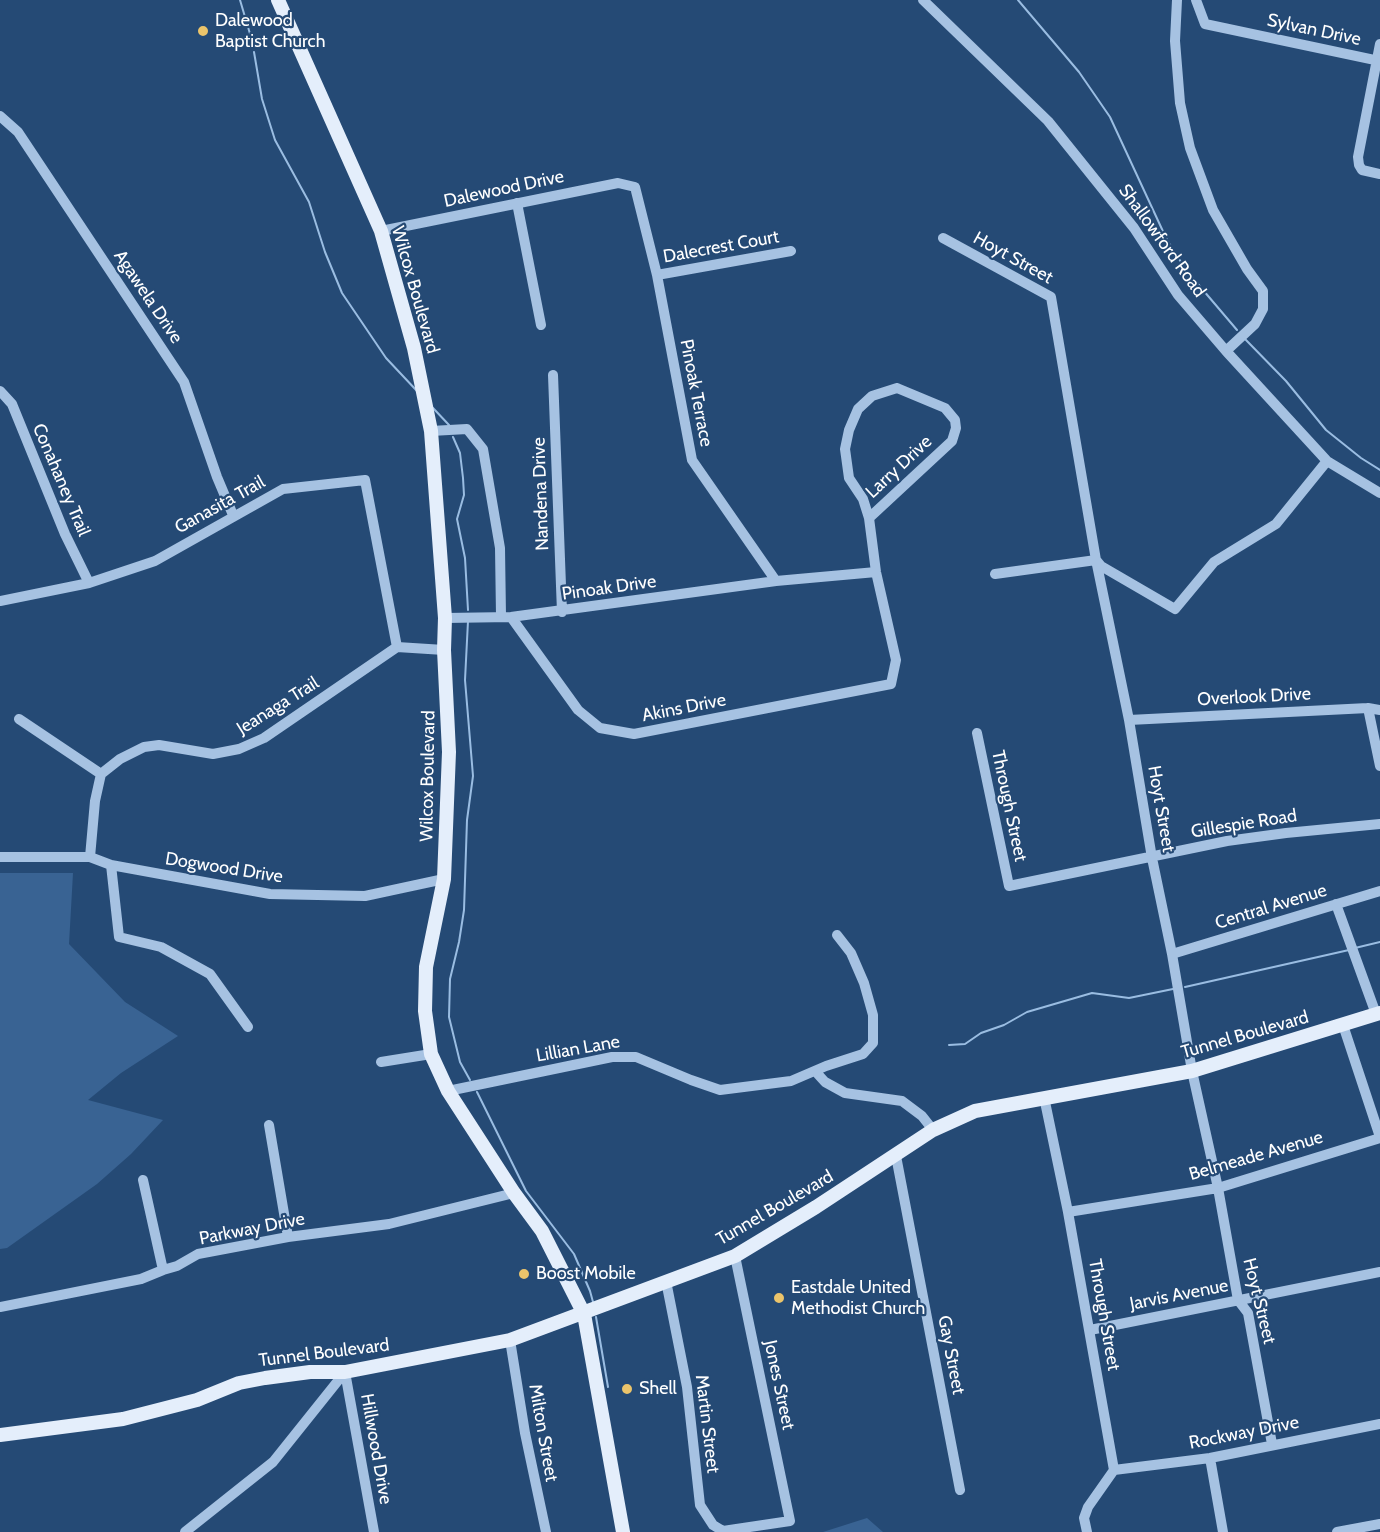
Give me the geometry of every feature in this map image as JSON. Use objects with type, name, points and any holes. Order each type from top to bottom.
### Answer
[{"type":"main road","name":"Wilcox Boulevard","points":[[278,0],[381,231],[414,348],[431,431],[445,618],[448,752],[444,879],[426,967],[425,1011],[431,1054],[448,1091],[514,1193],[542,1231],[584,1314],[623,1532]]},
{"type":"main road","name":"Tunnel Boulevard","points":[[0,1435],[123,1419],[197,1400],[239,1383],[265,1378],[310,1372],[345,1372],[510,1340],[735,1256],[896,1156],[933,1130],[975,1112],[1044,1097],[1192,1071],[1378,1014]]},
{"type":"street","name":"Shallowford Road","points":[[923,0],[1048,121],[1134,228],[1178,295],[1327,461],[1380,493]]},
{"type":"street","points":[[1177,0],[1175,40],[1180,103],[1190,148],[1213,210],[1247,269],[1263,291],[1263,309],[1255,324],[1226,351]]},
{"type":"street","name":"Sylvan Drive","points":[[1196,0],[1205,24],[1378,60]]},
{"type":"street","points":[[1380,44],[1359,165],[1362,170],[1380,174]]},
{"type":"street","name":"Agawela Drive","points":[[0,116],[18,132],[184,382],[233,515]]},
{"type":"street","name":"Dalewood Drive","points":[[381,231],[618,183],[635,187]]},
{"type":"street","name":"Pinoak Terrace","points":[[635,187],[657,275],[692,460],[776,581]]},
{"type":"street","points":[[517,203],[541,326]]},
{"type":"street","name":"Hoyt Street","points":[[943,238],[1051,297],[1096,560],[1129,720],[1192,1071],[1218,1188],[1238,1300],[1248,1313],[1272,1444]]},
{"type":"street","name":"Dalecrest Court","points":[[657,275],[791,251]]},
{"type":"street","name":"Nandena Drive","points":[[553,375],[562,612]]},
{"type":"street","name":"Larry Drive","points":[[869,518],[952,441],[956,428],[955,420],[945,408],[897,388],[872,396],[858,409],[849,430],[845,449],[849,478],[863,499],[869,518],[876,572],[896,660]]},
{"type":"street","name":"Conahaney Trail","points":[[0,391],[12,404],[65,534],[89,583]]},
{"type":"street","points":[[431,431],[467,429],[483,449],[500,548],[506,617]]},
{"type":"street","points":[[995,574],[1096,560],[1101,566],[1175,609],[1214,562],[1276,524],[1327,461]]},
{"type":"street","name":"Ganasita Trail","points":[[0,601],[89,583],[155,561],[282,489],[365,480],[397,647]]},
{"type":"street","name":"Pinoak Drive","points":[[445,618],[506,617],[562,612],[776,581],[876,572]]},
{"type":"street","name":"Akins Drive","points":[[506,617],[578,710],[600,729],[634,734],[891,684],[896,660]]},
{"type":"street","points":[[397,647],[444,650]]},
{"type":"street","name":"Jeanaga Trail","points":[[101,774],[120,759],[144,747],[159,745],[213,754],[239,749],[264,738],[397,647]]},
{"type":"street","points":[[1368,708],[1380,766]]},
{"type":"street","name":"Overlook Drive","points":[[1129,720],[1368,708],[1380,710]]},
{"type":"street","points":[[20,719],[101,774],[95,801],[90,856]]},
{"type":"street","name":"Through Street","points":[[977,733],[1009,886]]},
{"type":"street","name":"Gillespie Road","points":[[1009,886],[1238,840],[1380,824]]},
{"type":"street","name":"Dogwood Drive","points":[[0,857],[90,856],[111,865],[270,894],[365,896],[444,879]]},
{"type":"street","points":[[111,865],[119,937],[161,947],[210,975],[248,1027]]},
{"type":"street","name":"Central Avenue","points":[[1172,954],[1380,891]]},
{"type":"street","points":[[1336,904],[1378,1014]]},
{"type":"street","name":"Lillian Lane","points":[[448,1091],[612,1057],[636,1057],[720,1090],[791,1081],[863,1054],[873,1043],[873,1016],[864,983],[851,953],[837,935]]},
{"type":"street","points":[[1343,1025],[1380,1137]]},
{"type":"street","points":[[381,1062],[431,1054]]},
{"type":"street","points":[[815,1071],[825,1082],[845,1094],[902,1101],[922,1116],[933,1130]]},
{"type":"street","name":"Through Street","points":[[1044,1097],[1068,1212],[1114,1470]]},
{"type":"street","points":[[269,1125],[288,1237]]},
{"type":"street","name":"Belmeade Avenue","points":[[1068,1212],[1218,1188],[1380,1137]]},
{"type":"street","name":"Gay Street","points":[[896,1156],[960,1490]]},
{"type":"street","points":[[143,1180],[163,1270]]},
{"type":"street","name":"Parkway Drive","points":[[0,1307],[141,1279],[177,1266],[198,1254],[288,1237],[389,1224],[514,1193]]},
{"type":"street","name":"Jones Street","points":[[735,1256],[790,1521]]},
{"type":"street","name":"Jarvis Avenue","points":[[1090,1330],[1380,1272]]},
{"type":"street","name":"Martin Street","points":[[666,1281],[687,1388],[700,1505],[713,1525],[723,1530],[746,1529],[790,1521]]},
{"type":"street","name":"Milton Street","points":[[510,1340],[525,1433],[546,1532]]},
{"type":"street","points":[[185,1532],[273,1462],[345,1372]]},
{"type":"street","name":"Hillwood Drive","points":[[345,1372],[374,1532]]},
{"type":"street","name":"Rockway Drive","points":[[1114,1470],[1210,1458],[1380,1424]]},
{"type":"street","points":[[1210,1458],[1223,1532]]},
{"type":"street","points":[[1087,1532],[1084,1518],[1088,1507],[1114,1470]]},
{"type":"street","points":[[1337,1532],[1380,1524]]},
{"type":"shaded area","points":[[0,873],[73,873],[69,944],[125,1002],[178,1036],[121,1073],[88,1100],[163,1120],[131,1154],[97,1184],[7,1248],[0,1249]]},
{"type":"shaded area","points":[[867,1518],[883,1532],[823,1532]]},
{"type":"waterway","points":[[240,0],[253,44]]},
{"type":"waterway","points":[[1018,0],[1079,72],[1110,117],[1167,240],[1186,270],[1237,330]]},
{"type":"waterway","points":[[254,52],[262,99],[275,140],[309,202],[325,252],[342,293],[386,358],[417,391]]},
{"type":"waterway","points":[[1245,339],[1286,381],[1326,430],[1380,470]]},
{"type":"waterway","points":[[433,408],[449,425]]},
{"type":"waterway","points":[[453,437],[460,453],[463,478],[464,495],[457,519],[465,558],[468,610]]},
{"type":"waterway","points":[[468,621],[465,680],[473,776],[467,820],[464,910],[450,979],[449,1017],[460,1062],[470,1080]]},
{"type":"waterway","points":[[1355,948],[1380,942]]},
{"type":"waterway","points":[[1185,987],[1349,950]]},
{"type":"waterway","points":[[949,1045],[965,1044],[981,1033],[1004,1025],[1027,1012],[1092,993],[1129,998],[1173,989]]},
{"type":"waterway","points":[[477,1092],[526,1191],[574,1254],[593,1302]]},
{"type":"waterway","points":[[596,1317],[608,1387]]},
{"type":"place","name":"Dalewood Baptist Church","points":[[203,31]]},
{"type":"place","name":"Boost Mobile","points":[[524,1274]]},
{"type":"place","name":"Eastdale United Methodist Church","points":[[779,1298]]},
{"type":"place","name":"Shell","points":[[627,1389]]}]
